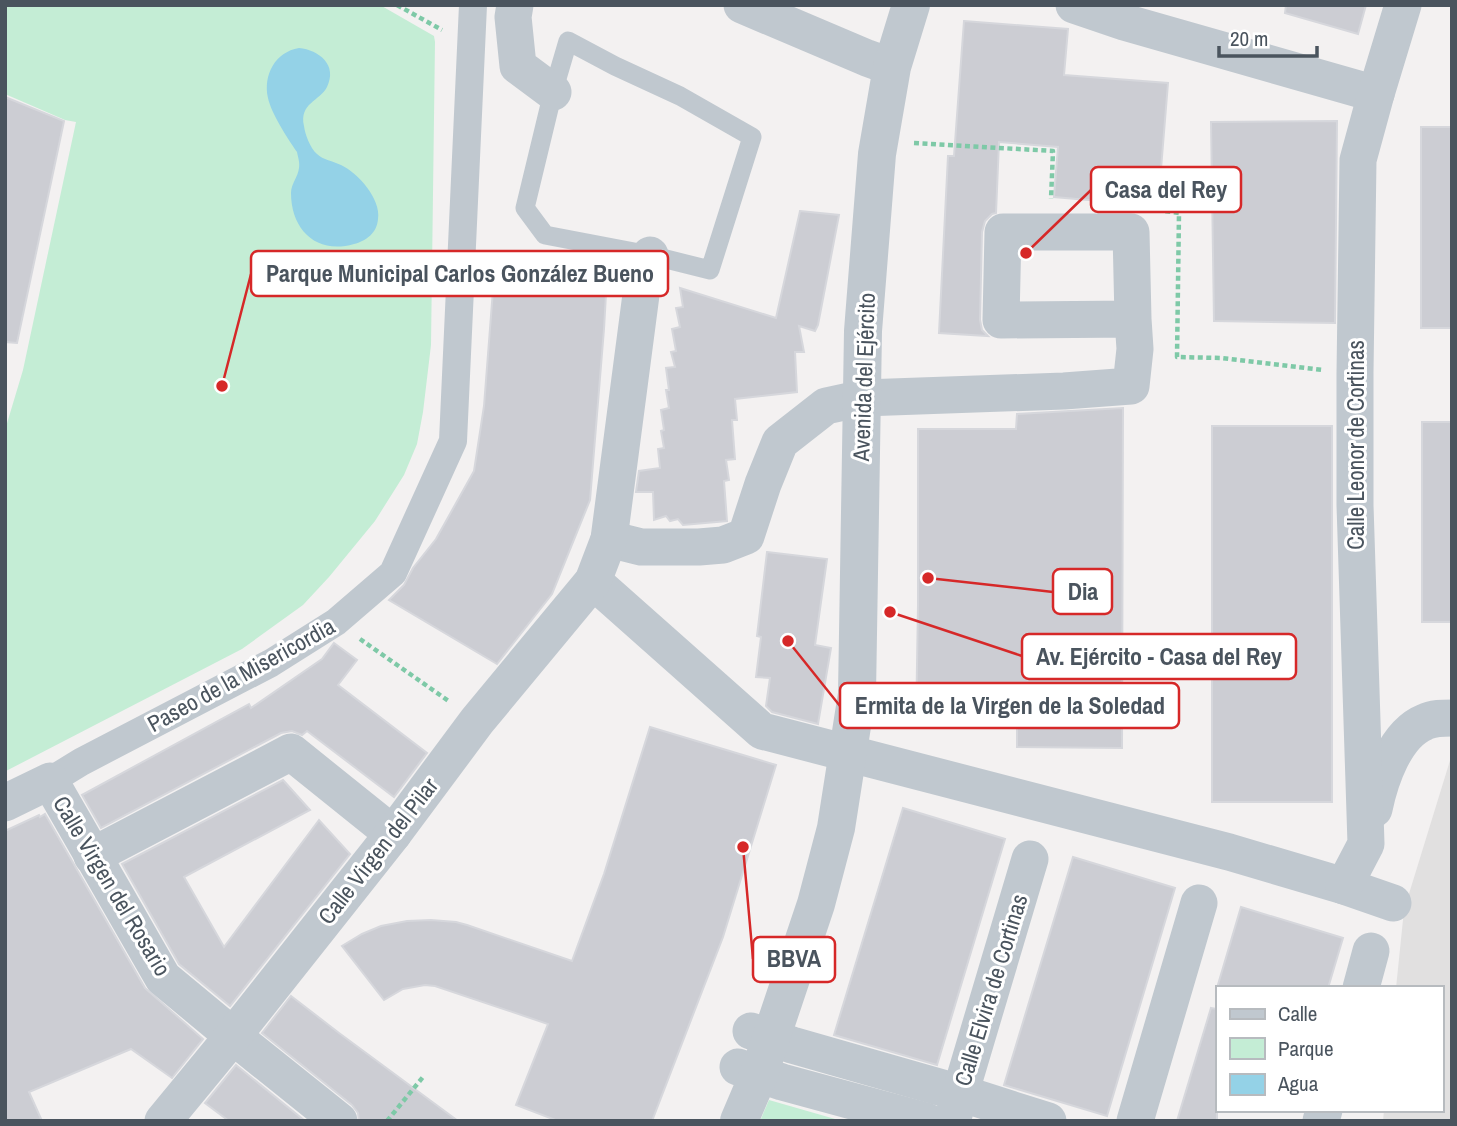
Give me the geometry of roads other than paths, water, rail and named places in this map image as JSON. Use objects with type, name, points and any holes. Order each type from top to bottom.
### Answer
[{"type":"street","name":"Paseo de la Misericordia","points":[[50,781],[81,762],[271,663],[336,622],[393,573],[453,441],[473,5]]},
{"type":"street","points":[[515,5],[513,17],[518,66],[553,92]]},
{"type":"street","points":[[742,5],[892,67]]},
{"type":"street","name":"Avenida del Ejército","points":[[739,1121],[748,1071],[761,1035],[804,863],[847,753],[857,694],[863,331],[877,155],[892,67],[911,5]]},
{"type":"street","points":[[1074,5],[1124,22],[1376,94]]},
{"type":"street","name":"Calle Leonor de Cortinas","points":[[1344,886],[1366,844],[1355,505],[1358,160],[1403,5]]},
{"type":"street","name":"Calle Virgen del Pilar","points":[[163,1121],[393,834],[477,721],[593,581],[609,539],[642,287],[649,255]]},
{"type":"street","points":[[609,539],[641,547],[699,547],[723,545],[746,536],[780,442],[826,405],[863,398],[1132,386],[1134,334]]},
{"type":"street","points":[[593,581],[762,731],[1229,852],[1393,902]]},
{"type":"street","points":[[1366,844],[1380,783],[1406,734],[1427,720],[1452,718]]},
{"type":"street","points":[[92,856],[291,751],[393,834]]},
{"type":"street","points":[[5,803],[50,781]]},
{"type":"street","name":"Calle Virgen del Rosario","points":[[50,781],[163,978],[339,1121]]},
{"type":"street","name":"Calle Elvira de Cortinas","points":[[956,1107],[1030,859]]},
{"type":"street","points":[[1135,1121],[1199,903]]},
{"type":"street","points":[[1362,986],[1371,951]]},
{"type":"street","points":[[761,1035],[956,1107],[1048,1121]]},
{"type":"street","points":[[748,1071],[926,1121]]},
{"type":"street","name":"Avenida del Ejército","points":[[715,1121],[748,1071]]},
{"type":"lane","points":[[568,41],[680,96],[752,137],[710,270],[649,255],[545,235],[525,208],[568,41]]},
{"type":"water","points":[[299,48],[320,55],[330,72],[324,92],[304,112],[310,145],[319,156],[354,174],[376,203],[376,228],[363,241],[354,244],[329,246],[318,242],[301,228],[292,206],[291,190],[299,164],[297,152],[273,111],[268,98],[267,81],[277,60],[283,54]]},
{"type":"place","name":"Casa del Rey","points":[[1026,253]]},
{"type":"place","name":"Parque Municipal Carlos González Bueno","points":[[222,386]]},
{"type":"place","name":"Dia","points":[[928,578]]},
{"type":"place","name":"Av. Ejército - Casa del Rey","points":[[890,612]]},
{"type":"place","name":"Ermita de la Virgen de la Soledad","points":[[788,641]]},
{"type":"place","name":"BBVA","points":[[743,847]]}]
